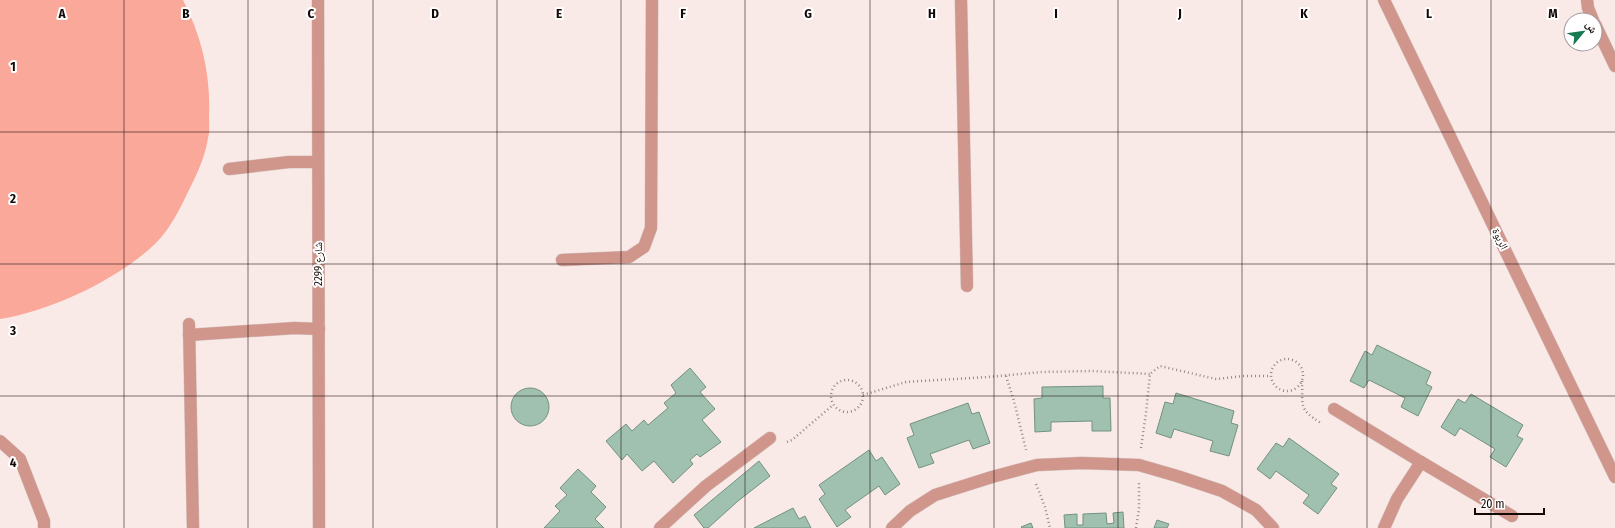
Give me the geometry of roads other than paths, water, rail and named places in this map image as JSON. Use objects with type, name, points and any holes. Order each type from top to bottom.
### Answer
[{"type":"street","name":"شارع 2299","points":[[318,0],[319,528]]},
{"type":"street","points":[[562,260],[629,257],[644,247],[651,228],[652,0]]},
{"type":"street","points":[[961,0],[967,286]]},
{"type":"street","name":"الربوة","points":[[1384,0],[1615,477]]},
{"type":"street","points":[[1587,0],[1590,12]]},
{"type":"street","points":[[1603,41],[1615,66]]},
{"type":"street","points":[[228,169],[289,162],[318,162]]},
{"type":"street","points":[[193,528],[189,330],[318,329]]},
{"type":"street","points":[[1334,409],[1512,516]]},
{"type":"street","points":[[660,528],[706,486],[770,438]]},
{"type":"street","points":[[0,441],[20,459],[44,521],[44,528]]},
{"type":"street","points":[[1384,528],[1397,499],[1421,462]]},
{"type":"street","points":[[892,528],[910,511],[935,495],[1037,465],[1082,463],[1139,466],[1177,476],[1222,492],[1256,510],[1273,528]]}]
